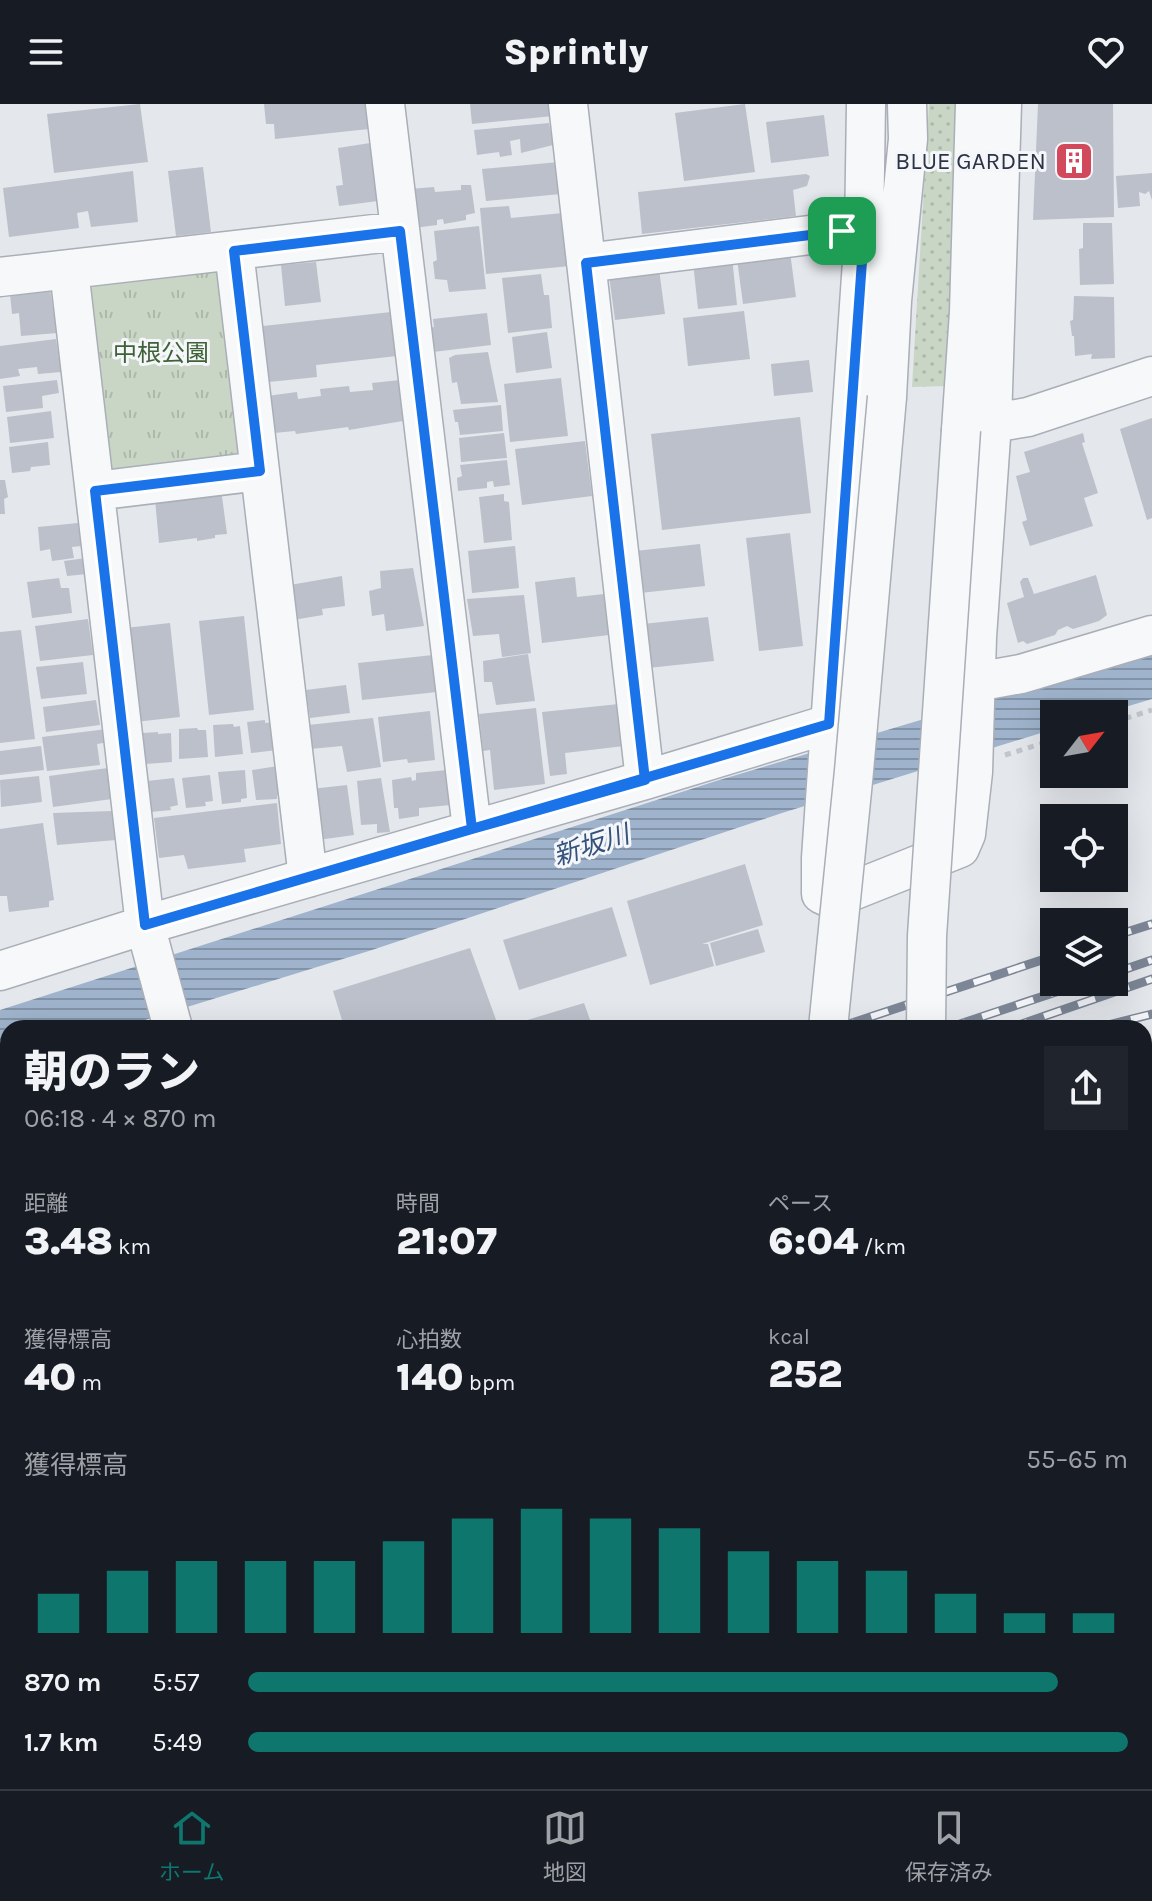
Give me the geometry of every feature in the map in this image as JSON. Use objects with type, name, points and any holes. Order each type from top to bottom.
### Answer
[{"type":"street","points":[[385,104],[472,829]]},
{"type":"street","points":[[568,104],[645,780]]},
{"type":"street","points":[[866,104],[864,233],[823,820],[821,894],[832,899],[960,848],[966,834],[973,769],[976,682],[976,427],[969,312],[975,104]]},
{"type":"street","points":[[829,1020],[887,397],[892,301],[908,139],[907,104]]},
{"type":"street","points":[[926,1020],[927,936],[976,427],[1002,104]]},
{"type":"street","points":[[0,277],[400,231]]},
{"type":"street","points":[[586,263],[842,231],[864,233]]},
{"type":"street","points":[[234,251],[308,878]]},
{"type":"street","points":[[69,270],[145,925],[171,1020]]},
{"type":"street","points":[[976,427],[1028,417],[1152,376]]},
{"type":"street","points":[[95,491],[260,471]]},
{"type":"street","points":[[976,682],[1021,674],[1152,635]]},
{"type":"street","points":[[0,971],[145,925],[829,724]]},
{"type":"path","points":[[1128,718],[1152,710]]},
{"type":"path","points":[[973,769],[1040,745]]},
{"type":"green space","points":[[929,104],[961,104],[945,386],[912,387]]},
{"type":"green space","name":"中根公園","points":[[207,270],[219,274],[242,452],[231,461],[126,477],[106,465],[84,290],[92,283]]},
{"type":"water","name":"新坂川","points":[[1152,651],[1152,699],[1128,706],[1128,700],[1040,700],[1040,733],[782,813],[372,950],[145,1020],[0,1020],[0,1010],[716,781]]},
{"type":"building","points":[[140,104],[148,162],[54,173],[47,114]]},
{"type":"building","points":[[264,104],[366,104],[369,129],[275,139],[274,124],[266,124]]},
{"type":"building","points":[[470,104],[552,104],[553,116],[472,124]]},
{"type":"building","points":[[745,104],[755,172],[684,181],[675,113]]},
{"type":"building","name":"BLUE GARDEN","points":[[1038,104],[1113,104],[1114,217],[1033,220]]},
{"type":"building","points":[[824,115],[829,156],[771,163],[766,122]]},
{"type":"building","points":[[549,123],[553,145],[521,153],[520,139],[510,141],[512,155],[500,157],[499,152],[477,155],[474,130]]},
{"type":"building","points":[[370,143],[378,201],[339,206],[336,186],[343,185],[338,148]]},
{"type":"building","points":[[559,162],[561,194],[486,201],[482,169]]},
{"type":"building","points":[[203,167],[211,232],[176,236],[168,171]]},
{"type":"building","points":[[133,171],[138,222],[91,227],[88,211],[77,213],[79,228],[9,237],[3,188]]},
{"type":"building","points":[[1152,173],[1152,200],[1149,191],[1145,194],[1139,192],[1140,206],[1118,208],[1116,176]]},
{"type":"building","points":[[810,176],[807,186],[793,190],[796,216],[642,234],[638,192]]},
{"type":"building","points":[[461,185],[471,185],[475,213],[466,215],[466,220],[444,224],[443,219],[437,220],[437,225],[414,228],[410,189],[434,187],[435,192],[461,190]]},
{"type":"building","points":[[509,206],[511,218],[563,213],[570,266],[486,274],[480,208]]},
{"type":"building","points":[[1083,223],[1112,223],[1114,284],[1080,285],[1079,249],[1083,248]]},
{"type":"building","points":[[479,226],[486,289],[449,292],[447,280],[435,279],[434,231]]},
{"type":"building","points":[[790,252],[796,297],[743,304],[737,259]]},
{"type":"building","points":[[732,257],[737,305],[698,309],[693,262]]},
{"type":"building","points":[[316,262],[321,302],[285,306],[281,265]]},
{"type":"building","points":[[659,269],[665,314],[615,320],[609,275]]},
{"type":"building","points":[[541,274],[544,295],[549,295],[552,328],[508,333],[502,278]]},
{"type":"building","points":[[50,289],[57,333],[21,336],[19,313],[12,314],[10,294]]},
{"type":"building","points":[[1074,296],[1114,297],[1115,358],[1091,359],[1092,354],[1075,356],[1070,321],[1073,320]]},
{"type":"building","points":[[744,311],[750,359],[688,366],[683,318]]},
{"type":"building","points":[[391,312],[397,356],[316,365],[317,377],[269,382],[263,326]]},
{"type":"building","points":[[487,313],[491,345],[433,352],[430,328],[434,327],[433,319]]},
{"type":"building","points":[[547,332],[552,368],[516,373],[512,337]]},
{"type":"building","points":[[56,339],[61,372],[38,374],[37,367],[18,369],[20,376],[0,379],[0,346]]},
{"type":"building","points":[[488,352],[498,402],[461,404],[457,382],[452,383],[449,358]]},
{"type":"building","points":[[809,360],[813,392],[774,396],[771,364]]},
{"type":"building","points":[[561,378],[568,436],[510,442],[504,384]]},
{"type":"building","points":[[57,380],[59,393],[42,396],[43,408],[6,412],[3,386]]},
{"type":"building","points":[[400,380],[403,421],[349,430],[348,427],[296,434],[295,431],[274,433],[267,396],[297,392],[298,399],[321,396],[320,389],[349,386],[350,392],[373,390],[372,383]]},
{"type":"building","points":[[501,405],[503,431],[460,435],[453,410]]},
{"type":"building","points":[[51,411],[54,438],[10,443],[7,417]]},
{"type":"building","points":[[800,417],[811,513],[662,530],[651,434]]},
{"type":"building","points":[[1152,418],[1152,518],[1147,520],[1120,429]]},
{"type":"building","points":[[504,433],[507,458],[461,462],[459,438]]},
{"type":"building","points":[[1083,433],[1085,442],[1082,443],[1098,493],[1084,498],[1093,526],[1030,546],[1022,522],[1027,520],[1016,476],[1030,472],[1024,452]]},
{"type":"building","points":[[585,441],[592,496],[522,505],[515,449]]},
{"type":"building","points":[[48,442],[50,465],[12,473],[9,447]]},
{"type":"building","points":[[507,460],[510,485],[494,487],[493,481],[487,482],[487,488],[458,491],[457,478],[462,476],[460,465]]},
{"type":"building","points":[[0,480],[5,480],[8,497],[4,499],[5,514],[0,514]]},
{"type":"building","points":[[221,489],[227,534],[197,541],[197,538],[159,543],[155,499]]},
{"type":"building","points":[[504,494],[504,501],[509,502],[512,540],[484,543],[479,497]]},
{"type":"building","points":[[78,523],[81,546],[72,547],[74,558],[52,561],[50,549],[40,551],[38,527]]},
{"type":"building","points":[[790,533],[803,646],[759,651],[746,538]]},
{"type":"building","points":[[700,544],[705,586],[640,593],[635,551]]},
{"type":"building","points":[[515,546],[519,588],[472,593],[468,551]]},
{"type":"building","points":[[86,558],[87,574],[67,576],[64,561]]},
{"type":"building","points":[[413,568],[424,626],[386,631],[384,614],[372,616],[369,591],[381,588],[380,571]]},
{"type":"building","points":[[1096,575],[1107,615],[1099,621],[1073,629],[1067,626],[1055,635],[1027,644],[1023,641],[1018,643],[1007,603],[1024,597],[1020,582],[1023,578],[1028,578],[1034,594]]},
{"type":"building","points":[[342,576],[345,606],[322,609],[323,615],[293,620],[290,585]]},
{"type":"building","points":[[575,577],[577,597],[604,594],[609,635],[542,643],[535,582]]},
{"type":"building","points":[[59,578],[61,588],[69,588],[72,613],[32,618],[27,582]]},
{"type":"building","points":[[524,595],[531,653],[502,657],[499,634],[473,636],[467,599]]},
{"type":"building","points":[[244,616],[254,710],[209,715],[199,621]]},
{"type":"building","points":[[708,617],[714,661],[648,668],[643,624]]},
{"type":"building","points":[[88,619],[93,655],[40,661],[35,626]]},
{"type":"building","points":[[170,623],[180,717],[135,722],[125,628]]},
{"type":"building","points":[[21,630],[35,739],[0,743],[0,632]]},
{"type":"building","points":[[528,654],[535,701],[496,705],[492,682],[484,682],[483,661]]},
{"type":"building","points":[[433,655],[437,692],[362,700],[358,663]]},
{"type":"building","points":[[83,662],[87,694],[41,699],[36,667]]},
{"type":"building","points":[[346,685],[350,713],[310,718],[306,690]]},
{"type":"building","points":[[96,700],[100,725],[46,732],[43,707]]},
{"type":"building","points":[[619,704],[624,746],[565,753],[567,774],[550,776],[542,712]]},
{"type":"building","points":[[536,708],[545,784],[494,790],[490,750],[483,751],[479,714]]},
{"type":"building","points":[[430,711],[435,760],[383,762],[378,717]]},
{"type":"building","points":[[373,718],[381,767],[347,772],[342,746],[310,749],[308,725]]},
{"type":"building","points":[[265,720],[265,723],[273,722],[277,750],[251,753],[247,722]]},
{"type":"building","points":[[233,724],[234,727],[240,726],[243,754],[215,757],[213,725]]},
{"type":"building","points":[[107,729],[109,742],[97,744],[100,765],[47,771],[42,737]]},
{"type":"building","points":[[179,729],[206,730],[208,757],[179,759]]},
{"type":"building","points":[[143,733],[171,733],[172,762],[146,764]]},
{"type":"building","points":[[41,746],[44,770],[0,775],[0,751]]},
{"type":"building","points":[[278,766],[282,794],[277,795],[277,799],[256,800],[252,770]]},
{"type":"building","points":[[108,768],[112,799],[53,807],[49,776]]},
{"type":"building","points":[[245,770],[247,798],[241,799],[241,802],[222,804],[218,772]]},
{"type":"building","points":[[447,770],[451,805],[419,808],[419,816],[399,819],[398,808],[394,808],[392,780],[411,777],[412,781],[416,780],[416,773]]},
{"type":"building","points":[[210,775],[213,801],[205,802],[206,806],[186,808],[182,778]]},
{"type":"building","points":[[39,776],[42,802],[1,807],[0,780]]},
{"type":"building","points":[[174,778],[178,805],[170,807],[171,810],[151,812],[147,781]]},
{"type":"building","points":[[381,778],[390,832],[377,833],[377,824],[361,825],[357,781]]},
{"type":"building","points":[[347,785],[354,835],[318,840],[311,789]]},
{"type":"building","points":[[277,803],[281,844],[244,849],[246,862],[188,869],[184,855],[159,858],[154,818]]},
{"type":"building","points":[[112,811],[116,840],[57,845],[53,813]]},
{"type":"building","points":[[43,823],[54,900],[49,901],[49,907],[9,912],[7,896],[0,896],[0,829]]},
{"type":"building","points":[[745,864],[763,925],[702,944],[708,944],[714,966],[650,985],[627,901]]},
{"type":"building","points":[[612,907],[627,956],[519,990],[503,940]]},
{"type":"building","points":[[758,929],[765,952],[716,966],[710,943]]},
{"type":"building","points":[[470,948],[496,1020],[342,1020],[333,991]]},
{"type":"building","points":[[584,1003],[590,1020],[527,1020]]},
{"type":"railway","points":[[1128,932],[1152,924]]},
{"type":"railway","points":[[1128,968],[1152,960]]},
{"type":"railway","points":[[861,1020],[1040,961]]},
{"type":"railway","points":[[1033,1020],[1152,979]]},
{"type":"railway","points":[[972,1020],[1044,996]]},
{"type":"railway","points":[[1128,1020],[1152,1014]]},
{"type":"place","name":"BLUE GARDEN","points":[[1074,161]]},
{"type":"route","points":[[842,231],[586,263],[645,780],[472,829],[400,231],[234,251],[260,471],[95,491],[145,925],[645,780],[829,724],[864,233],[842,231]]}]
